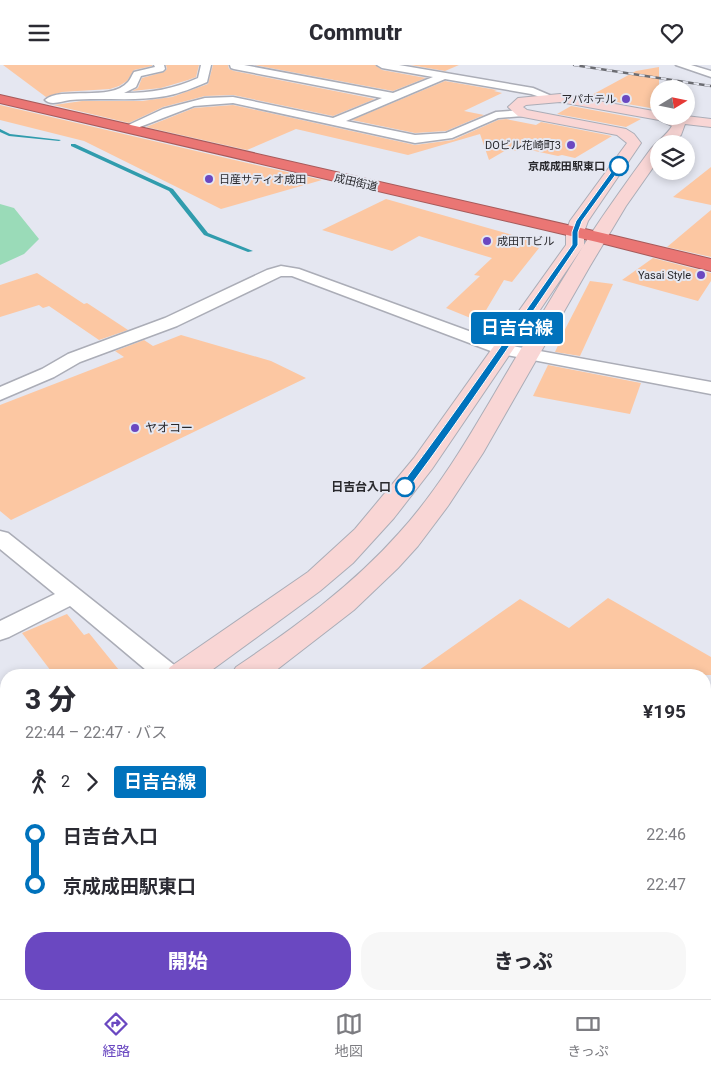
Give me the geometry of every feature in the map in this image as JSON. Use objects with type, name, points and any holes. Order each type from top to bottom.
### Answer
[{"type":"highway","name":"成田街道","points":[[0,91],[50,100],[135,124]]},
{"type":"highway","name":"成田街道","points":[[0,100],[135,124],[589,229],[711,253]]},
{"type":"highway","name":"成田街道","points":[[589,229],[711,265]]},
{"type":"street","points":[[111,95],[132,85],[137,74],[160,69],[159,65]]},
{"type":"street","points":[[382,65],[533,91],[549,97],[567,99],[650,118]]},
{"type":"street","points":[[681,65],[711,73]]},
{"type":"street","points":[[50,100],[64,97],[166,94],[190,87],[203,80],[205,67],[228,67],[396,97]]},
{"type":"street","points":[[334,122],[443,76]]},
{"type":"street","points":[[514,88],[526,92],[527,96],[520,107]]},
{"type":"street","points":[[135,124],[197,101],[220,99],[233,100],[405,137],[430,139],[448,136],[485,119],[549,97]]},
{"type":"street","points":[[520,107],[650,139]]},
{"type":"street","points":[[695,124],[711,124]]},
{"type":"street","points":[[256,669],[297,641],[354,596],[396,554],[428,516],[473,448],[528,355],[589,229],[632,147],[633,140],[625,133]]},
{"type":"street","points":[[190,669],[293,596],[342,558],[378,520],[416,474],[575,245],[650,147]]},
{"type":"street","points":[[0,394],[48,373],[74,358],[148,331],[272,273],[281,271],[294,272],[502,349],[711,388]]},
{"type":"street","points":[[0,538],[40,568],[71,596],[162,669]]},
{"type":"street","points":[[0,631],[71,596]]},
{"type":"green space","points":[[0,204],[14,208],[39,239],[24,254],[0,265]]},
{"type":"building","points":[[3,65],[152,66],[134,70],[127,81],[110,89],[62,92],[46,97]]},
{"type":"building","points":[[166,65],[199,65],[196,77],[161,88],[132,91],[138,88],[142,78],[164,72],[167,69]]},
{"type":"building","points":[[213,65],[228,65],[229,69],[234,71],[375,99],[333,116],[233,95],[205,96],[163,107],[129,123],[45,103],[54,105],[82,101],[142,101],[172,97],[208,84]]},
{"type":"building","points":[[254,65],[375,65],[382,70],[426,78],[393,91]]},
{"type":"building","points":[[410,65],[459,65],[445,71]]},
{"type":"building","points":[[659,67],[659,80],[650,80],[650,108],[588,97],[636,71]]},
{"type":"building","points":[[445,81],[497,90],[494,91],[502,93],[464,111],[484,115],[446,131],[415,133],[352,120]]},
{"type":"building","points":[[0,105],[322,180],[221,209],[84,141],[0,120]]},
{"type":"building","points":[[233,105],[415,145],[453,140],[498,120],[506,119],[536,125],[541,122],[612,136],[575,158],[521,148],[517,151],[508,149],[489,160],[480,134],[408,155],[296,129],[247,150],[146,127],[194,108]]},
{"type":"building","points":[[571,106],[641,119],[626,127],[557,114]]},
{"type":"building","points":[[711,167],[711,205],[673,197]]},
{"type":"building","points":[[386,199],[516,236],[512,238],[518,240],[523,235],[529,240],[526,244],[539,248],[512,282],[504,280],[482,317],[473,319],[446,308],[480,276],[474,275],[492,258],[419,236],[392,251],[322,230]]},
{"type":"building","points":[[711,210],[711,257],[667,247]]},
{"type":"building","points":[[653,258],[711,273],[711,281],[698,301],[622,280]]},
{"type":"building","points":[[37,273],[128,330],[99,340],[49,306],[43,308],[39,305],[0,317],[0,285]]},
{"type":"building","points":[[590,281],[613,284],[580,356],[555,352],[559,341]]},
{"type":"building","points":[[181,335],[271,361],[306,378],[11,520],[0,511],[0,405],[124,357],[115,351],[144,340],[153,346]]},
{"type":"building","points":[[548,365],[641,383],[630,414],[533,396]]},
{"type":"building","points":[[608,598],[711,657],[711,669],[421,669],[520,599],[569,628]]},
{"type":"building","points":[[67,614],[84,635],[89,633],[118,669],[49,669],[22,633]]},
{"type":"waterway","points":[[0,130],[9,135],[59,140]]},
{"type":"waterway","points":[[73,145],[171,190],[206,234],[250,251]]},
{"type":"railway","points":[[574,65],[711,86]]},
{"type":"bus line","name":"日吉台線","points":[[405,487],[449,428],[575,245],[575,232],[579,221],[619,166]]},
{"type":"place","name":"アパホテル","points":[[626,99]]},
{"type":"place","name":"DOビル花崎町3","points":[[571,145]]},
{"type":"place","name":"京成成田駅東口","points":[[619,166]]},
{"type":"place","name":"日産サティオ成田","points":[[209,179]]},
{"type":"place","name":"成田TTビル","points":[[487,241]]},
{"type":"place","name":"Yasai Style","points":[[701,275]]},
{"type":"place","name":"ヤオコー","points":[[135,428]]},
{"type":"place","name":"日吉台入口","points":[[405,487]]}]
